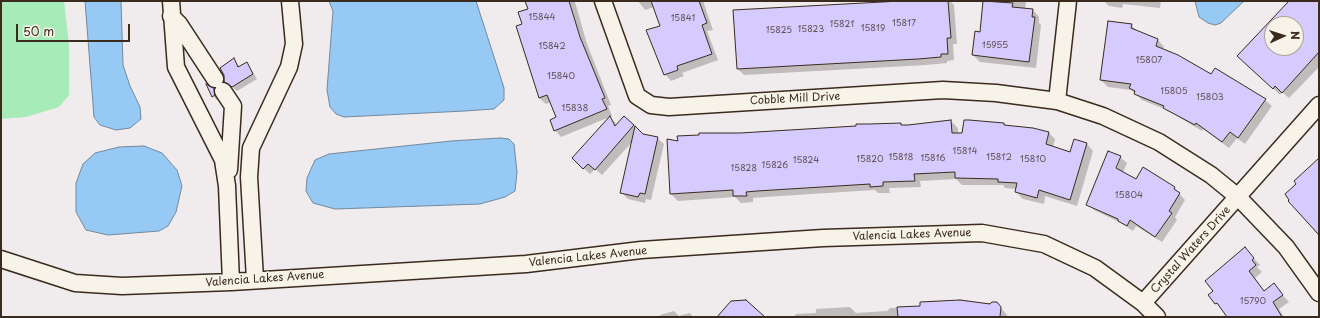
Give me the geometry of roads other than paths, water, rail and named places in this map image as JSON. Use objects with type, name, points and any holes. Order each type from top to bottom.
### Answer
[{"type":"street","points":[[255,279],[249,176],[251,148],[289,67],[294,44],[290,1]]},
{"type":"street","name":"Cobble Mill Drive","points":[[603,1],[637,96],[651,105],[669,107],[943,90],[996,93],[1057,101],[1103,116],[1159,142],[1211,175],[1238,198]]},
{"type":"street","points":[[1057,101],[1068,1]]},
{"type":"street","points":[[171,8],[179,24],[233,106],[227,197]]},
{"type":"street","points":[[171,8],[176,67],[223,160],[227,197],[231,282]]},
{"type":"street","name":"Crystal Waters Drive","points":[[1143,302],[1238,198],[1319,105]]},
{"type":"street","name":"Crystal Waters Drive","points":[[1238,198],[1286,247],[1319,293]]},
{"type":"street","name":"Valencia Lakes Avenue","points":[[2,262],[75,283],[122,286],[231,282],[255,279],[526,264],[641,250],[815,239],[982,233],[1044,244],[1095,268],[1143,302],[1157,317]]},
{"type":"water","points":[[85,1],[121,1],[123,65],[130,86],[140,107],[141,119],[130,128],[116,130],[100,125],[94,117]]},
{"type":"water","points":[[329,1],[476,1],[504,88],[504,100],[494,109],[344,117],[336,114],[330,107],[327,90],[333,11]]},
{"type":"water","points":[[1195,1],[1244,1],[1221,23],[1215,25],[1208,23],[1199,17]]},
{"type":"water","points":[[500,138],[509,139],[514,144],[517,172],[515,191],[505,197],[480,204],[335,209],[313,203],[306,191],[307,178],[315,160],[329,154],[451,141]]},
{"type":"water","points":[[144,146],[162,153],[177,170],[182,186],[176,212],[168,226],[159,231],[108,235],[86,230],[76,212],[76,183],[83,164],[95,153],[119,147]]}]
